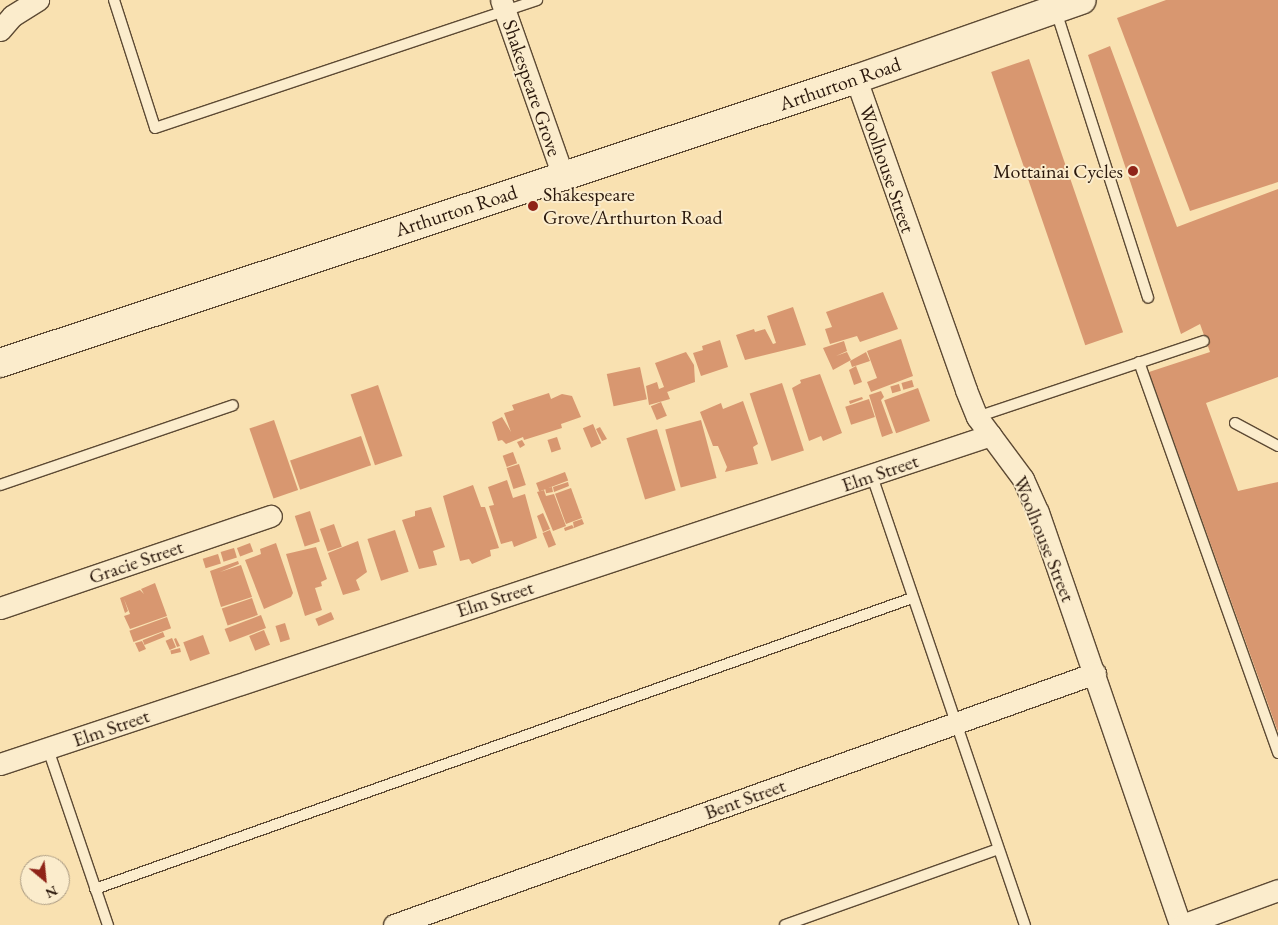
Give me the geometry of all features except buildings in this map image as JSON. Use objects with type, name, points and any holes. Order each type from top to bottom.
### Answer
[{"type":"street","points":[[0,30],[12,16],[38,0]]},
{"type":"street","name":"Arthurton Road","points":[[0,364],[856,79],[1082,0]]},
{"type":"street","name":"Shakespeare Grove","points":[[503,6],[563,176]]},
{"type":"street","name":"Woolhouse Street","points":[[856,79],[977,417],[1023,479],[1038,512],[1181,925]]},
{"type":"street","name":"Elm Street","points":[[0,764],[991,435]]},
{"type":"street","name":"Gracie Street","points":[[0,608],[271,516]]},
{"type":"street","name":"Bent Street","points":[[394,925],[1095,673]]},
{"type":"street","points":[[1181,925],[1278,890]]},
{"type":"lane","points":[[114,0],[155,128],[503,6],[537,0]]},
{"type":"lane","points":[[1055,10],[1148,298]]},
{"type":"lane","points":[[977,417],[1204,341]]},
{"type":"lane","points":[[1140,362],[1278,753]]},
{"type":"lane","points":[[0,485],[233,405]]},
{"type":"lane","points":[[1235,423],[1278,446]]},
{"type":"lane","points":[[872,476],[954,724],[1025,925]]},
{"type":"lane","points":[[95,889],[912,598]]},
{"type":"lane","points":[[48,749],[108,925]]},
{"type":"lane","points":[[785,925],[998,849]]},
{"type":"place","name":"Mottainai Cycles","points":[[1133,171]]},
{"type":"place","name":"Shakespeare Grove/Arthurton Road","points":[[533,206]]}]
